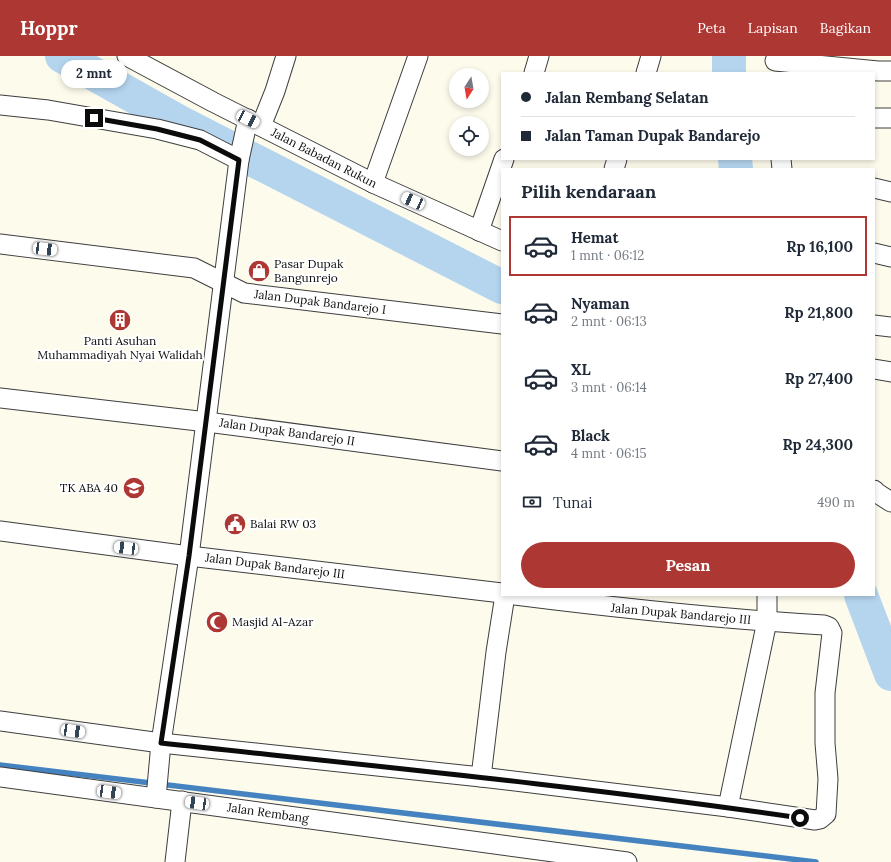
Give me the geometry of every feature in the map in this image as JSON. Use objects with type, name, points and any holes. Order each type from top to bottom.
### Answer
[{"type":"street","name":"Jalan Babadan Rukun","points":[[128,56],[152,62],[213,102],[251,124],[373,183],[501,242]]},
{"type":"street","points":[[157,795],[161,743],[189,556],[240,158],[251,124],[275,91],[286,56]]},
{"type":"street","points":[[373,183],[418,56]]},
{"type":"street","points":[[534,72],[540,56]]},
{"type":"street","points":[[646,72],[650,56]]},
{"type":"street","points":[[775,63],[878,72],[891,71]]},
{"type":"street","points":[[0,105],[48,110],[157,129],[200,140],[240,158]]},
{"type":"street","points":[[875,118],[891,118]]},
{"type":"street","points":[[479,231],[504,160]]},
{"type":"street","points":[[875,188],[891,192]]},
{"type":"street","name":"Jalan Dupak Bandarejo I","points":[[0,244],[194,268],[244,292],[501,324]]},
{"type":"street","points":[[875,253],[891,257]]},
{"type":"street","points":[[875,324],[891,326]]},
{"type":"street","points":[[875,369],[891,372]]},
{"type":"street","name":"Jalan Dupak Bandarejo II","points":[[0,398],[207,422],[501,461]]},
{"type":"street","points":[[875,491],[891,502]]},
{"type":"street","name":"Jalan Dupak Bandarejo III","points":[[0,531],[189,556],[501,593]]},
{"type":"street","points":[[481,777],[496,652],[505,596]]},
{"type":"street","name":"Jalan Dupak Bandarejo III","points":[[523,596],[606,606],[829,626],[832,633],[825,693],[825,743],[828,779],[826,814],[820,819],[815,820],[728,807]]},
{"type":"street","points":[[0,721],[161,743],[481,777],[728,807],[766,621],[767,596]]},
{"type":"street","name":"Jalan Rembang","points":[[0,777],[157,795],[182,801],[535,856],[627,862]]},
{"type":"street","points":[[175,862],[182,801]]},
{"type":"waterway","points":[[62,56],[183,124],[501,286]]},
{"type":"waterway","points":[[729,56],[729,72]]},
{"type":"waterway","points":[[735,160],[736,168]]},
{"type":"waterway","points":[[861,596],[891,674]]},
{"type":"waterway","points":[[0,765],[816,862]]},
{"type":"place","name":"Pasar Dupak Bangunrejo","points":[[259,271]]},
{"type":"place","name":"Panti Asuhan Muhammadiyah Nyai Walidah","points":[[120,320]]},
{"type":"place","name":"TK ABA 40","points":[[134,488]]},
{"type":"place","name":"Balai RW 03","points":[[235,524]]},
{"type":"place","name":"Masjid Al-Azar","points":[[217,622]]},
{"type":"route","points":[[94,118],[157,129],[200,140],[239,160],[207,422],[161,743],[481,777],[728,807],[800,818]]}]
